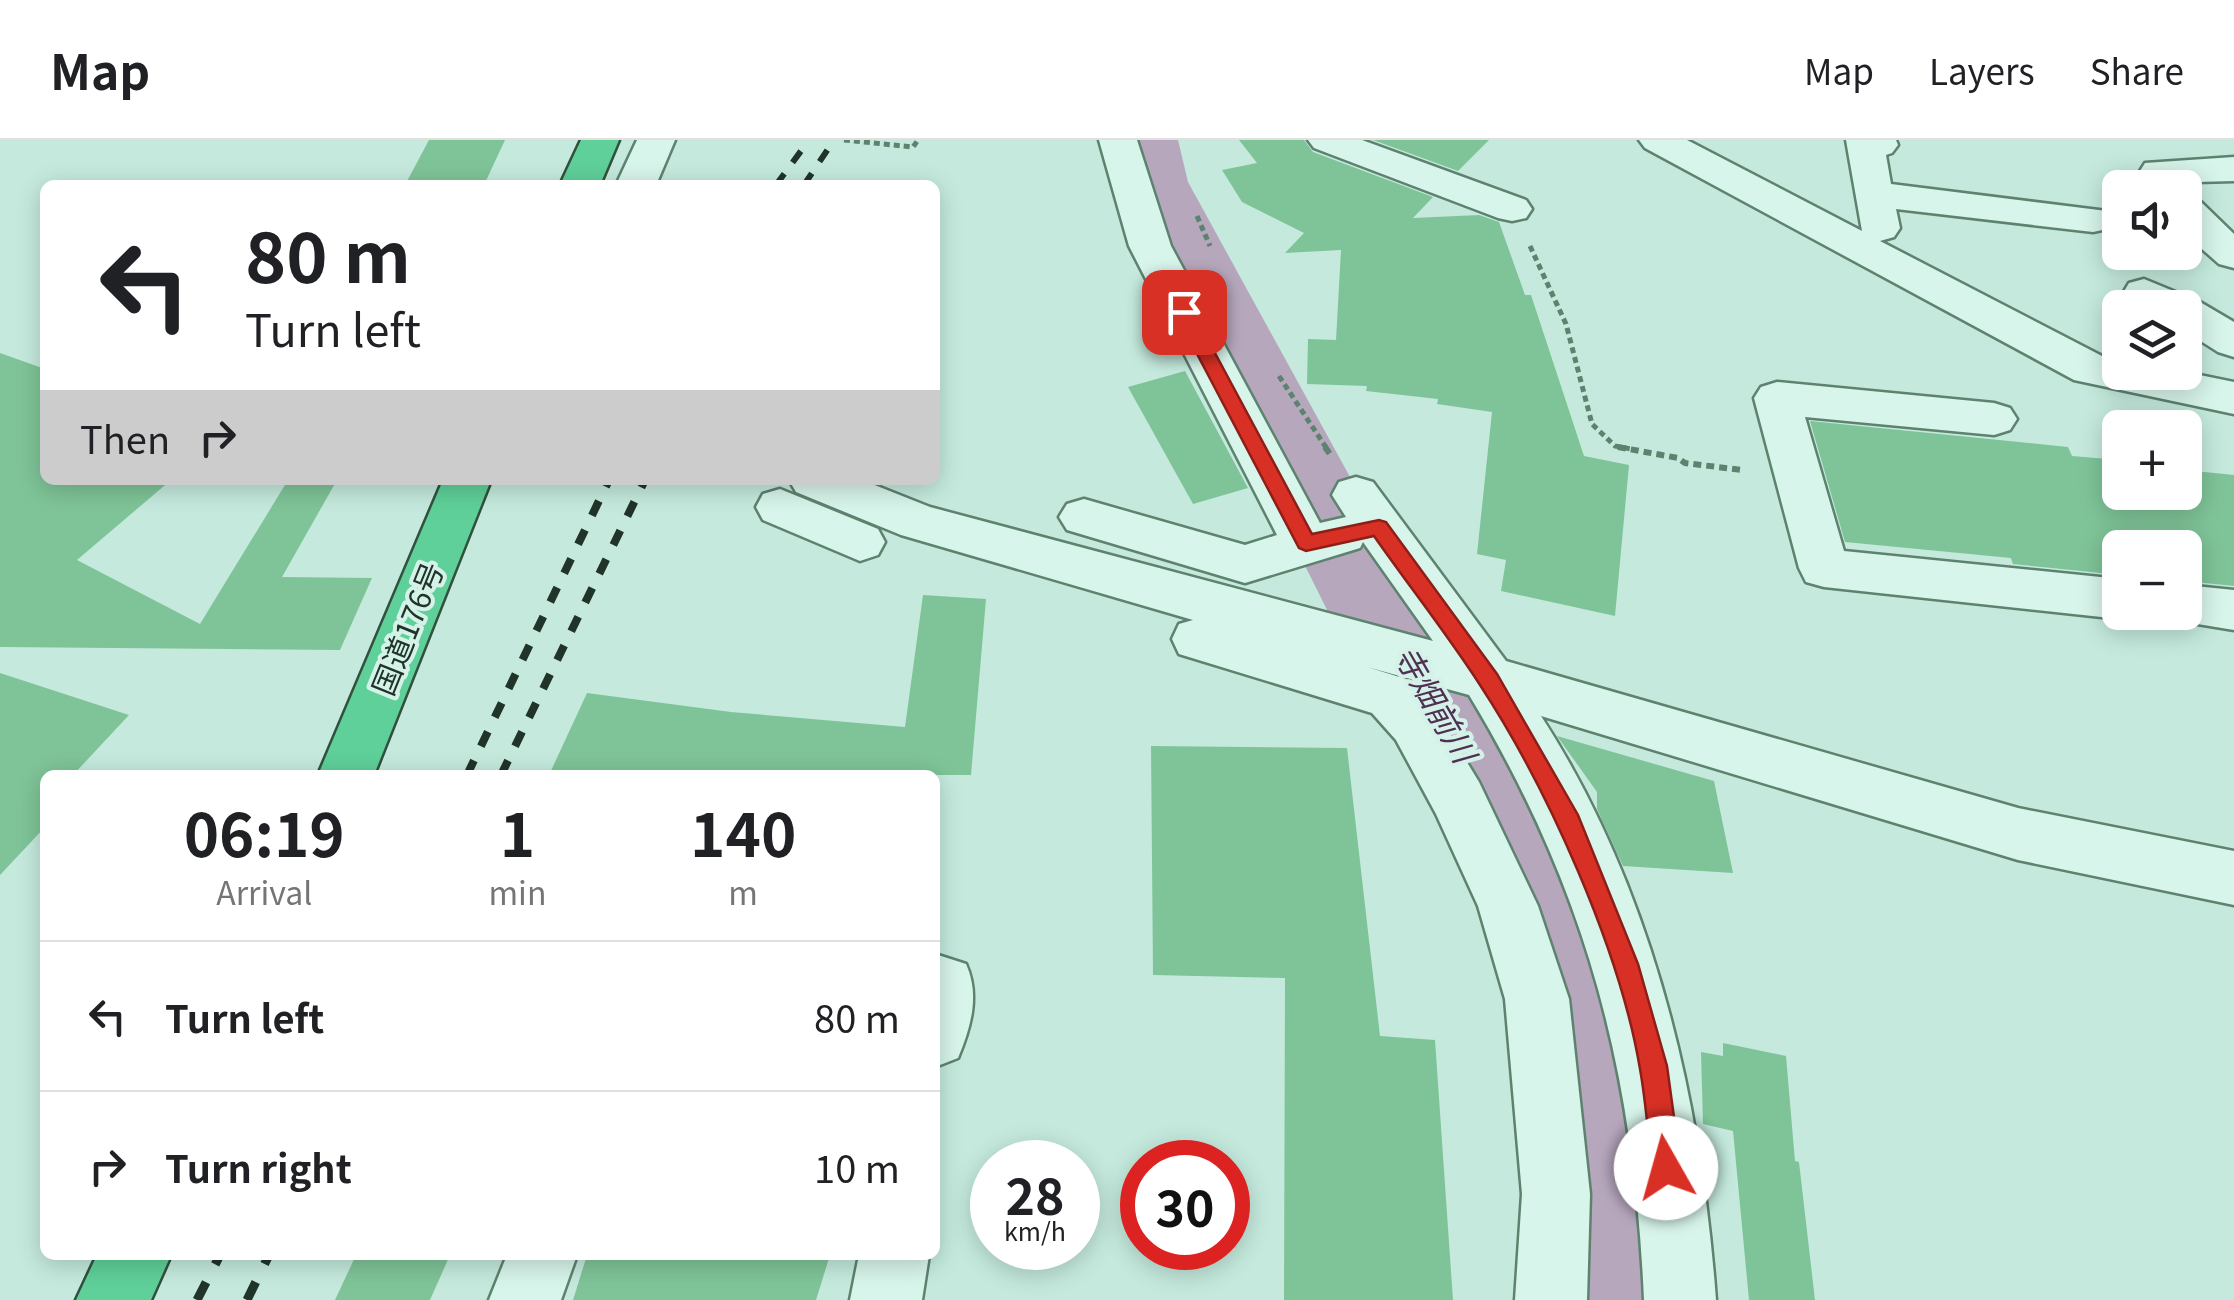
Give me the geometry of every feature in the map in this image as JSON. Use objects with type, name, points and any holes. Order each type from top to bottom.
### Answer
[{"type":"highway","points":[[582,180],[600,140]]},
{"type":"highway","name":"国道176号","points":[[348,770],[466,485]]},
{"type":"highway","points":[[112,1300],[133,1260]]},
{"type":"street","points":[[638,180],[656,140]]},
{"type":"street","points":[[1118,140],[1150,246],[1306,543]]},
{"type":"street","points":[[1327,140],[1512,209]]},
{"type":"street","points":[[1658,140],[2090,369],[2234,398]]},
{"type":"street","points":[[1877,140],[1879,144],[1864,142],[1886,262]]},
{"type":"street","points":[[2156,170],[2234,168]]},
{"type":"street","points":[[1874,194],[2093,220]]},
{"type":"street","points":[[2202,229],[2234,255]]},
{"type":"street","points":[[2202,322],[2234,342]]},
{"type":"street","points":[[1994,419],[1777,398],[1824,568],[2102,596]]},
{"type":"street","points":[[797,494],[918,522],[1357,642],[2018,834],[2234,878]]},
{"type":"street","points":[[797,494],[862,542],[1390,696],[1415,724],[1458,800],[1508,906],[1537,998],[1556,1194],[1551,1300]]},
{"type":"street","points":[[1084,517],[1244,564],[1306,543],[1368,511],[1566,815],[1625,964],[1654,1066],[1680,1300]]},
{"type":"street","points":[[2202,607],[2234,610]]},
{"type":"street","points":[[940,985],[944,985],[940,1008]]},
{"type":"street","points":[[525,1300],[540,1260]]},
{"type":"street","points":[[886,1300],[893,1260]]},
{"type":"path","points":[[844,140],[913,147],[918,140]]},
{"type":"path","points":[[1193,208],[1216,262]]},
{"type":"path","points":[[1512,209],[1566,324],[1592,424],[1615,446],[1678,458],[1685,463],[1798,476]]},
{"type":"path","points":[[1272,364],[1368,511]]},
{"type":"building","points":[[429,140],[505,140],[486,180],[408,180]]},
{"type":"building","points":[[1239,140],[1304,140],[1313,152],[1433,197],[1413,218],[1479,215],[1499,222],[1525,295],[1531,295],[1584,456],[1629,465],[1615,616],[1501,591],[1506,560],[1477,554],[1492,412],[1437,404],[1438,399],[1366,391],[1367,386],[1307,384],[1308,339],[1336,340],[1341,250],[1285,253],[1304,233],[1242,202],[1222,170],[1257,163]]},
{"type":"building","points":[[1373,140],[1489,140],[1458,171]]},
{"type":"building","points":[[0,353],[40,367],[40,485],[165,485],[77,560],[200,624],[285,485],[334,485],[282,577],[372,578],[340,650],[0,647]]},
{"type":"building","points":[[1185,371],[1248,488],[1193,504],[1128,387]]},
{"type":"building","points":[[1810,421],[2068,447],[2072,456],[2102,458],[2102,510],[2202,510],[2202,472],[2234,475],[2234,586],[2202,583],[2202,530],[2102,530],[2102,573],[2013,564],[2011,558],[1845,542]]},
{"type":"building","points":[[923,595],[986,599],[971,775],[940,775],[940,770],[551,770],[587,693],[731,712],[905,727]]},
{"type":"building","points":[[0,673],[129,715],[78,770],[40,770],[40,832],[0,875]]},
{"type":"building","points":[[1557,736],[1714,781],[1733,873],[1623,866],[1597,809],[1597,792]]},
{"type":"building","points":[[1151,746],[1347,748],[1380,1036],[1435,1040],[1453,1300],[1284,1300],[1285,978],[1153,975]]},
{"type":"building","points":[[1723,1043],[1786,1056],[1795,1161],[1799,1162],[1815,1300],[1749,1300],[1733,1131],[1703,1124],[1701,1052],[1723,1056]]},
{"type":"building","points":[[354,1260],[448,1260],[430,1300],[335,1300]]},
{"type":"building","points":[[585,1260],[828,1260],[816,1300],[573,1300]]},
{"type":"waterway","name":"寺畑前川","points":[[1143,140],[1151,182],[1377,615],[1394,629],[1506,820],[1596,1023],[1627,1193],[1623,1300]]},
{"type":"railway","points":[[780,180],[809,140]]},
{"type":"railway","points":[[807,180],[834,140]]},
{"type":"railway","points":[[469,770],[607,485]]},
{"type":"railway","points":[[503,770],[643,485]]},
{"type":"railway","points":[[197,1300],[217,1260]]},
{"type":"railway","points":[[247,1300],[267,1260]]},
{"type":"route","points":[[1184,312],[1306,543],[1379,527],[1489,680],[1532,754],[1566,815],[1625,964],[1654,1066],[1666,1168]]}]
